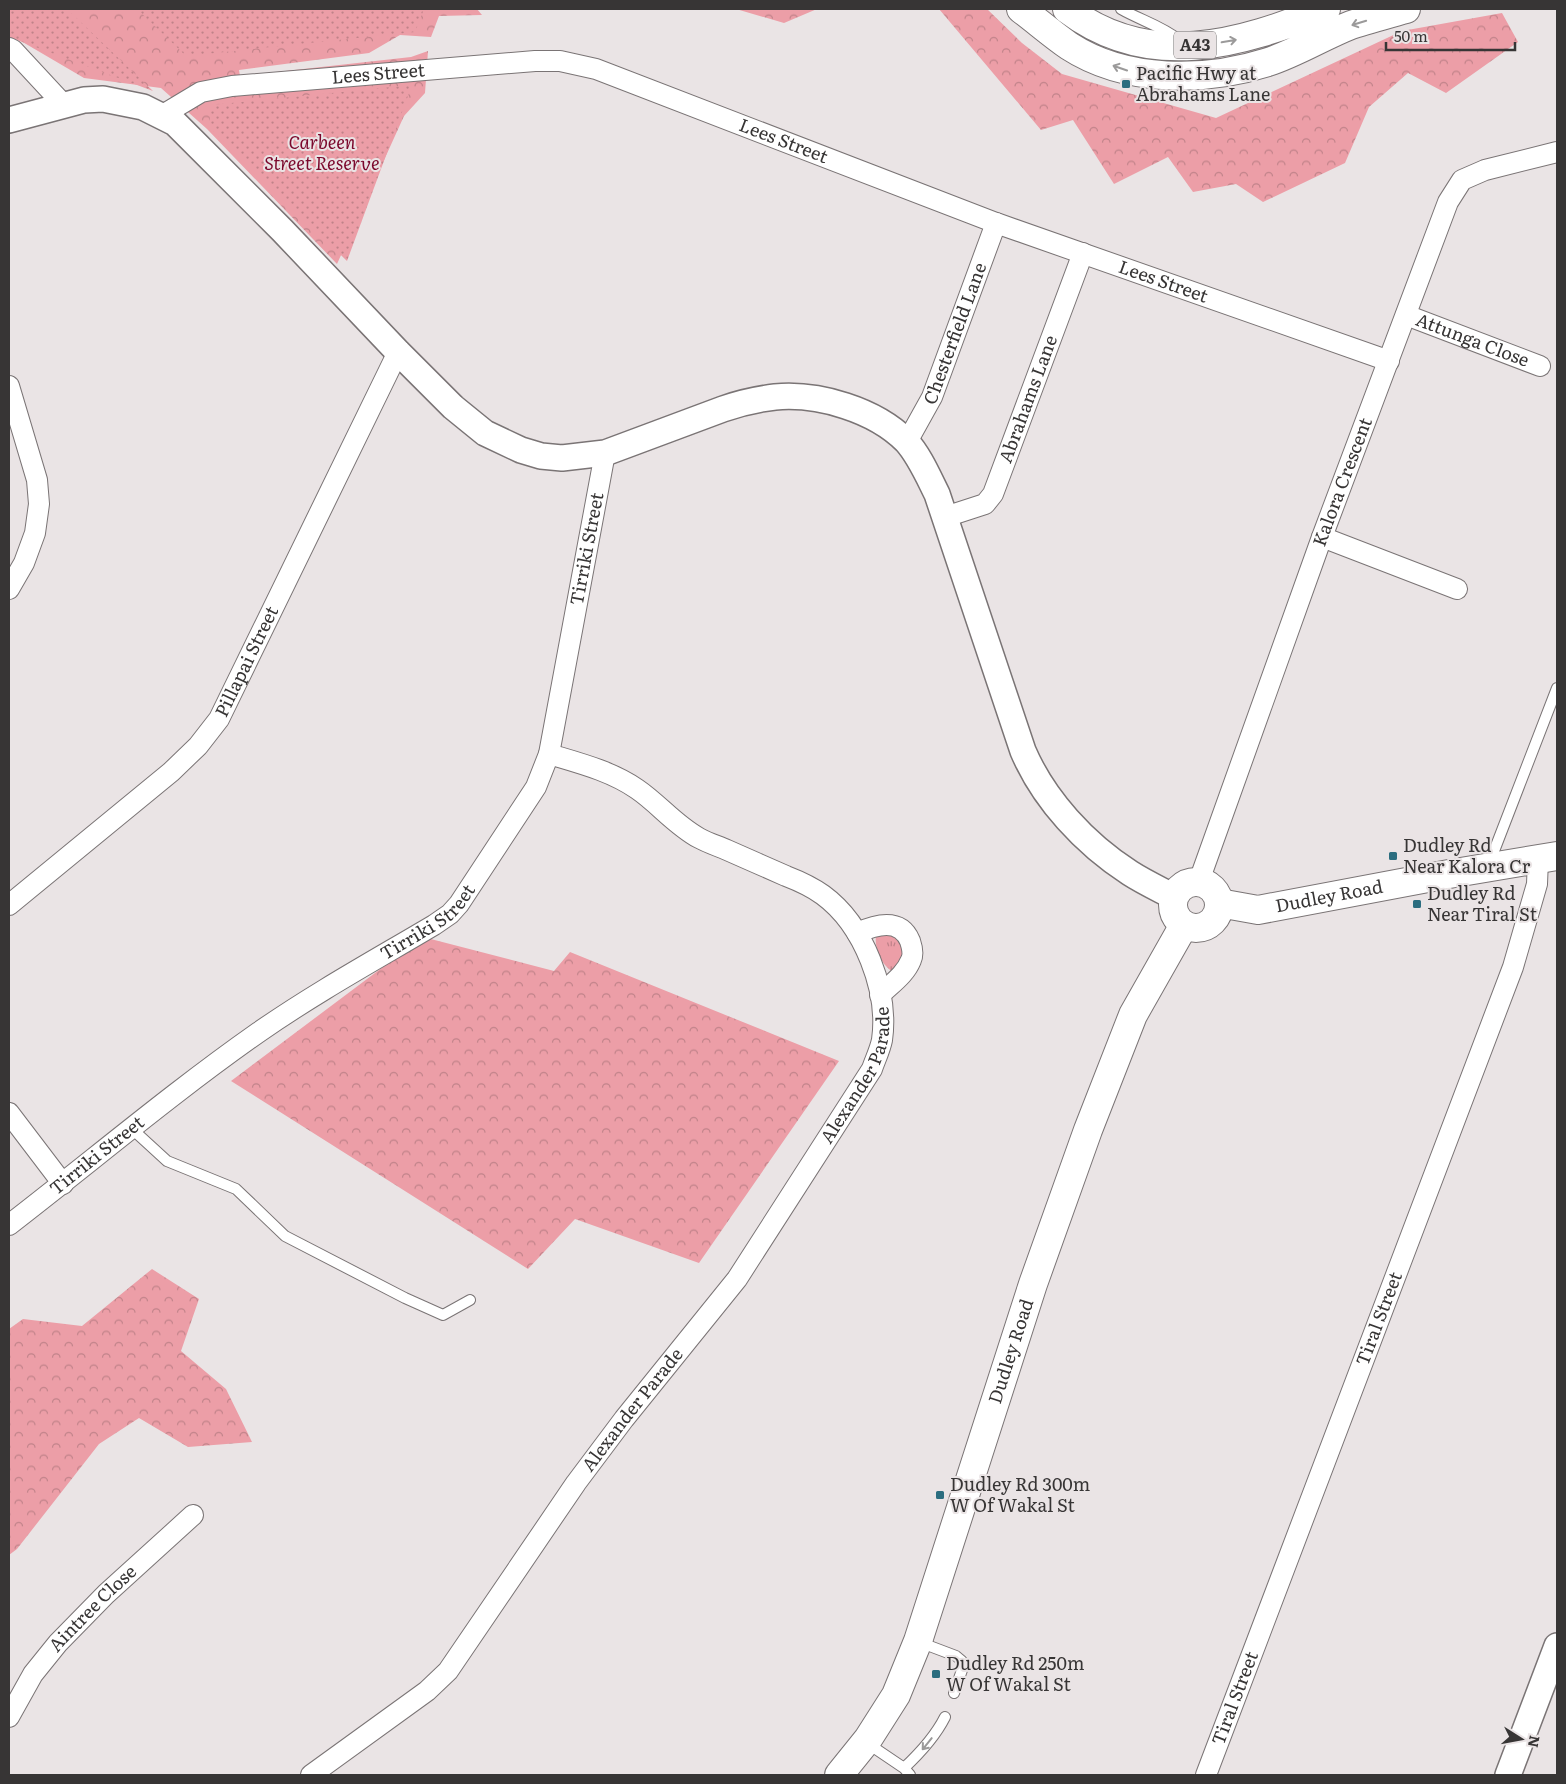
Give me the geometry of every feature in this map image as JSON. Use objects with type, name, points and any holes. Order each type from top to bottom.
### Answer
[{"type":"main road","name":"A43","points":[[1021,9],[1070,46],[1098,60],[1128,71],[1178,76],[1227,72],[1268,62],[1352,25],[1406,9]]},
{"type":"main road","name":"A43","points":[[1067,9],[1092,26],[1124,39],[1147,45],[1186,46],[1233,41],[1260,34],[1326,9]]},
{"type":"main road","name":"Dudley Road","points":[[1219,903],[1258,910],[1548,857]]},
{"type":"main road","points":[[1199,881],[1207,884],[1214,890],[1219,903],[1218,912],[1214,919],[1205,926],[1190,928],[1184,925],[1174,914],[1172,906],[1174,897],[1177,890],[1184,884],[1199,881]]},
{"type":"main road","name":"Dudley Road","points":[[839,1775],[866,1743],[896,1695],[918,1641],[1033,1284],[1088,1130],[1133,1015],[1184,925]]},
{"type":"street","points":[[9,48],[64,105]]},
{"type":"street","name":"Lees Street","points":[[161,116],[201,92],[232,86],[535,61],[560,61],[596,69],[996,223],[1389,361]]},
{"type":"street","points":[[9,120],[84,100],[103,99],[142,107],[175,123],[282,230],[398,352],[469,421],[485,433],[503,442],[541,456],[562,458],[605,454],[723,409],[743,403],[777,397],[811,398],[838,404],[864,412],[886,425],[906,442],[924,468],[937,494],[1023,750],[1040,785],[1073,825],[1100,852],[1130,874],[1174,897]]},
{"type":"street","name":"Kalora Crescent","points":[[1199,881],[1322,537],[1448,202],[1462,180],[1485,170],[1557,152]]},
{"type":"street","name":"Chesterfield Lane","points":[[906,442],[932,397],[996,223]]},
{"type":"street","name":"Abrahams Lane","points":[[945,517],[985,504],[993,494],[1083,253]]},
{"type":"street","name":"Attunga Close","points":[[1406,314],[1540,366]]},
{"type":"street","name":"Pillapai Street","points":[[9,905],[171,772],[198,746],[219,719],[398,352]]},
{"type":"street","points":[[9,386],[37,480],[39,504],[35,532],[24,563],[9,589]]},
{"type":"street","name":"Tirriki Street","points":[[9,1225],[63,1184],[131,1128],[260,1031],[317,994],[434,926],[450,914],[467,894],[536,787],[549,754],[605,454]]},
{"type":"street","points":[[1322,537],[1457,590]]},
{"type":"street","name":"Alexander Parade","points":[[311,1775],[427,1691],[448,1671],[581,1476],[737,1279],[872,1069],[882,1041],[883,1012],[879,985],[871,961],[856,933],[840,910],[823,895],[693,835],[635,787],[595,768],[549,754]]},
{"type":"street","name":"Tiral Street","points":[[1206,1775],[1513,967],[1537,884],[1548,857]]},
{"type":"street","name":"Alexander Parade","points":[[856,933],[873,925],[882,924],[899,928],[910,940],[912,957],[909,965],[880,994]]},
{"type":"street","points":[[9,1113],[63,1184]]},
{"type":"street","name":"Aintree Close","points":[[9,1717],[33,1674],[58,1643],[106,1594],[192,1515]]},
{"type":"street","points":[[1508,1775],[1557,1646]]},
{"type":"lane","points":[[1121,9],[1137,18],[1167,30],[1186,46]]},
{"type":"lane","points":[[1488,867],[1557,688]]},
{"type":"lane","points":[[131,1128],[167,1161],[236,1189],[285,1236],[396,1293],[443,1314],[470,1300]]},
{"type":"lane","points":[[918,1641],[956,1656],[962,1662],[962,1670],[954,1693]]},
{"type":"lane","points":[[866,1743],[907,1772],[916,1757],[938,1730],[945,1717]]},
{"type":"green space","points":[[9,9],[477,9],[482,15],[439,16],[431,37],[400,35],[369,53],[239,70],[240,76],[411,57],[428,51],[425,93],[404,116],[337,264],[207,129],[161,88],[84,78],[9,34]]},
{"type":"green space","points":[[9,9],[67,9],[153,91],[9,37]]},
{"type":"green space","points":[[137,9],[424,9],[415,32],[186,56]]},
{"type":"green space","points":[[736,9],[817,9],[784,23]]},
{"type":"green space","points":[[939,9],[987,9],[1022,43],[1062,74],[1216,118],[1402,31],[1502,13],[1518,42],[1446,93],[1408,73],[1369,107],[1345,163],[1263,202],[1236,184],[1193,192],[1168,157],[1114,184],[1073,120],[1041,130]]},
{"type":"green space","name":"Carbeen Street Reserve","points":[[412,85],[347,261],[209,127],[211,105]]},
{"type":"green space","points":[[882,933],[898,936],[905,954],[892,971],[882,961],[878,951],[876,936]]},
{"type":"green space","points":[[423,937],[554,971],[570,952],[839,1061],[699,1263],[575,1219],[528,1269],[231,1081]]},
{"type":"green space","points":[[152,1269],[199,1299],[181,1351],[226,1389],[252,1442],[188,1447],[139,1418],[99,1444],[17,1549],[9,1555],[9,1329],[23,1319],[82,1326]]},
{"type":"place","name":"Pacific Hwy at Abrahams Lane","points":[[1126,84]]},
{"type":"place","name":"Dudley Rd Near Kalora Cr","points":[[1393,856]]},
{"type":"place","name":"Dudley Rd Near Tiral St","points":[[1417,904]]},
{"type":"place","name":"Dudley Rd 300m W Of Wakal St","points":[[940,1495]]},
{"type":"place","name":"Dudley Rd 250m W Of Wakal St","points":[[936,1674]]}]
